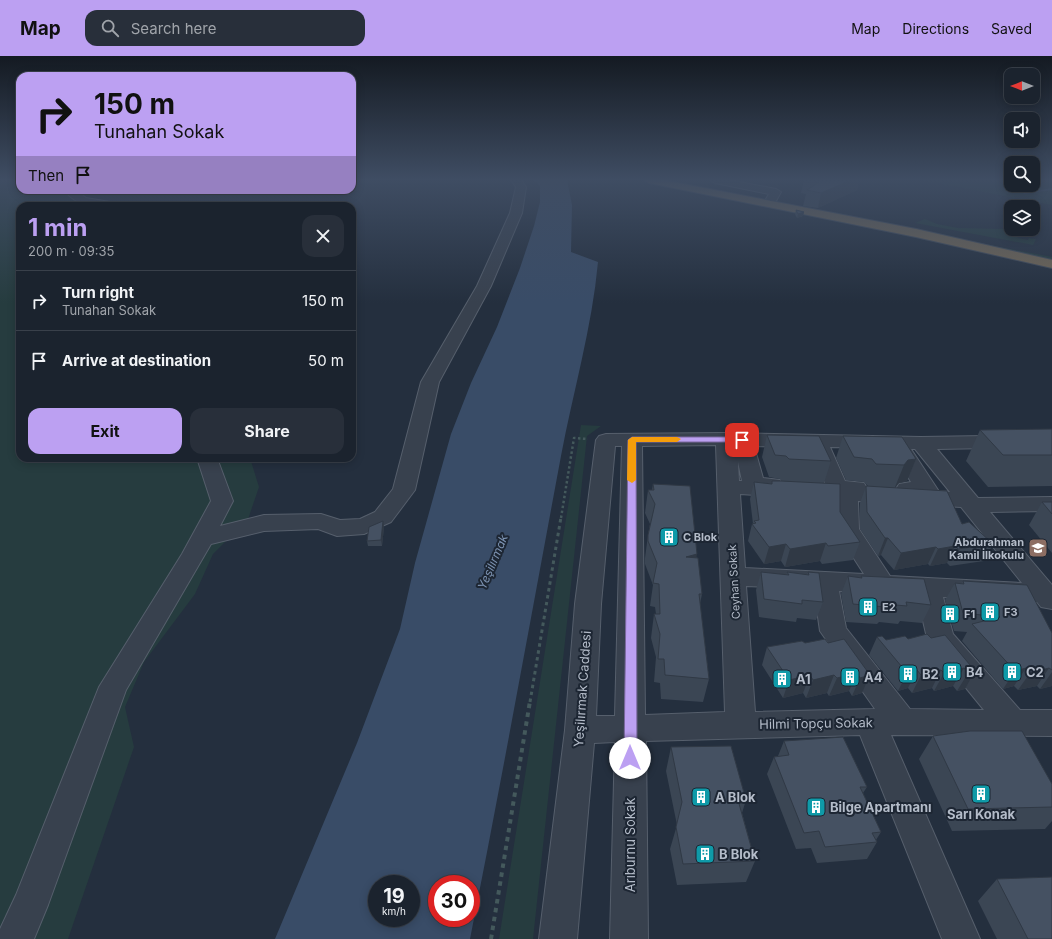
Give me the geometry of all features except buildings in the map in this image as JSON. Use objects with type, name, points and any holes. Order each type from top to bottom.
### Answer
[{"type":"highway","points":[[857,221],[1052,264]]},
{"type":"highway","points":[[885,221],[1052,254]]},
{"type":"street","points":[[203,538],[264,523],[321,521],[337,528],[364,526],[383,518],[404,490],[430,382],[484,286],[512,221]]},
{"type":"street","points":[[734,439],[754,484],[842,490],[970,502],[1052,504]]},
{"type":"street","points":[[619,440],[734,439],[897,443],[1052,441]]},
{"type":"street","name":"Ceyhan Sokak","points":[[734,439],[729,487],[742,725]]},
{"type":"street","name":"Arıburnu Sokak","points":[[619,440],[630,728],[630,939]]},
{"type":"street","name":"Yeşilırmak Caddesi","points":[[558,939],[580,730],[588,604],[619,440]]},
{"type":"street","points":[[817,441],[842,490],[847,529],[883,584]]},
{"type":"street","points":[[729,487],[842,490],[927,490],[897,443]]},
{"type":"street","points":[[921,443],[1050,600]]},
{"type":"street","points":[[15,939],[30,905],[113,687],[203,538],[222,501],[208,462]]},
{"type":"street","points":[[734,576],[927,586],[1050,600]]},
{"type":"street","points":[[825,581],[833,631],[903,723]]},
{"type":"street","points":[[927,586],[941,638],[1013,723]]},
{"type":"street","points":[[870,722],[961,939]]},
{"type":"street","name":"Hilmi Topçu Sokak","points":[[580,730],[870,722],[1052,724]]},
{"type":"path","points":[[491,939],[574,438],[619,440]]},
{"type":"green space","points":[[0,221],[16,221],[16,462],[251,462],[259,487],[243,534],[228,539],[213,554],[195,594],[144,662],[125,707],[134,747],[68,939],[0,939]]},
{"type":"green space","points":[[919,221],[930,221],[958,228],[1004,229],[1004,236],[1017,236],[1018,238],[1028,240],[1029,238],[1036,239],[1033,245],[915,223]]},
{"type":"green space","points":[[913,230],[1052,257],[1052,262]]},
{"type":"green space","points":[[581,425],[601,426],[587,436],[533,939],[499,939]]},
{"type":"water","name":"Yeşilırmak","points":[[535,221],[572,221],[571,252],[598,262],[587,336],[561,456],[480,887],[480,875],[428,875],[428,927],[472,927],[470,939],[275,939],[357,743],[400,629],[415,563],[451,434],[471,383],[497,327],[520,268]]},
{"type":"slow traffic","points":[[632,480],[632,440],[677,439]]},
{"type":"place","name":"C Blok","points":[[669,537]]},
{"type":"place","name":"Abdurahman Kamil İlkokulu","points":[[1038,548]]},
{"type":"place","name":"E2","points":[[868,607]]},
{"type":"place","name":"F3","points":[[990,612]]},
{"type":"place","name":"F1","points":[[950,614]]},
{"type":"place","name":"B4","points":[[952,672]]},
{"type":"place","name":"C2","points":[[1012,672]]},
{"type":"place","name":"B2","points":[[908,674]]},
{"type":"place","name":"A4","points":[[850,677]]},
{"type":"place","name":"A1","points":[[782,679]]},
{"type":"place","name":"Sarı Konak","points":[[981,794]]},
{"type":"place","name":"A Blok","points":[[701,797]]},
{"type":"place","name":"Bilge Apartmanı","points":[[816,807]]},
{"type":"place","name":"B Blok","points":[[705,854]]},
{"type":"route","points":[[630,758],[632,440],[742,440]]}]
